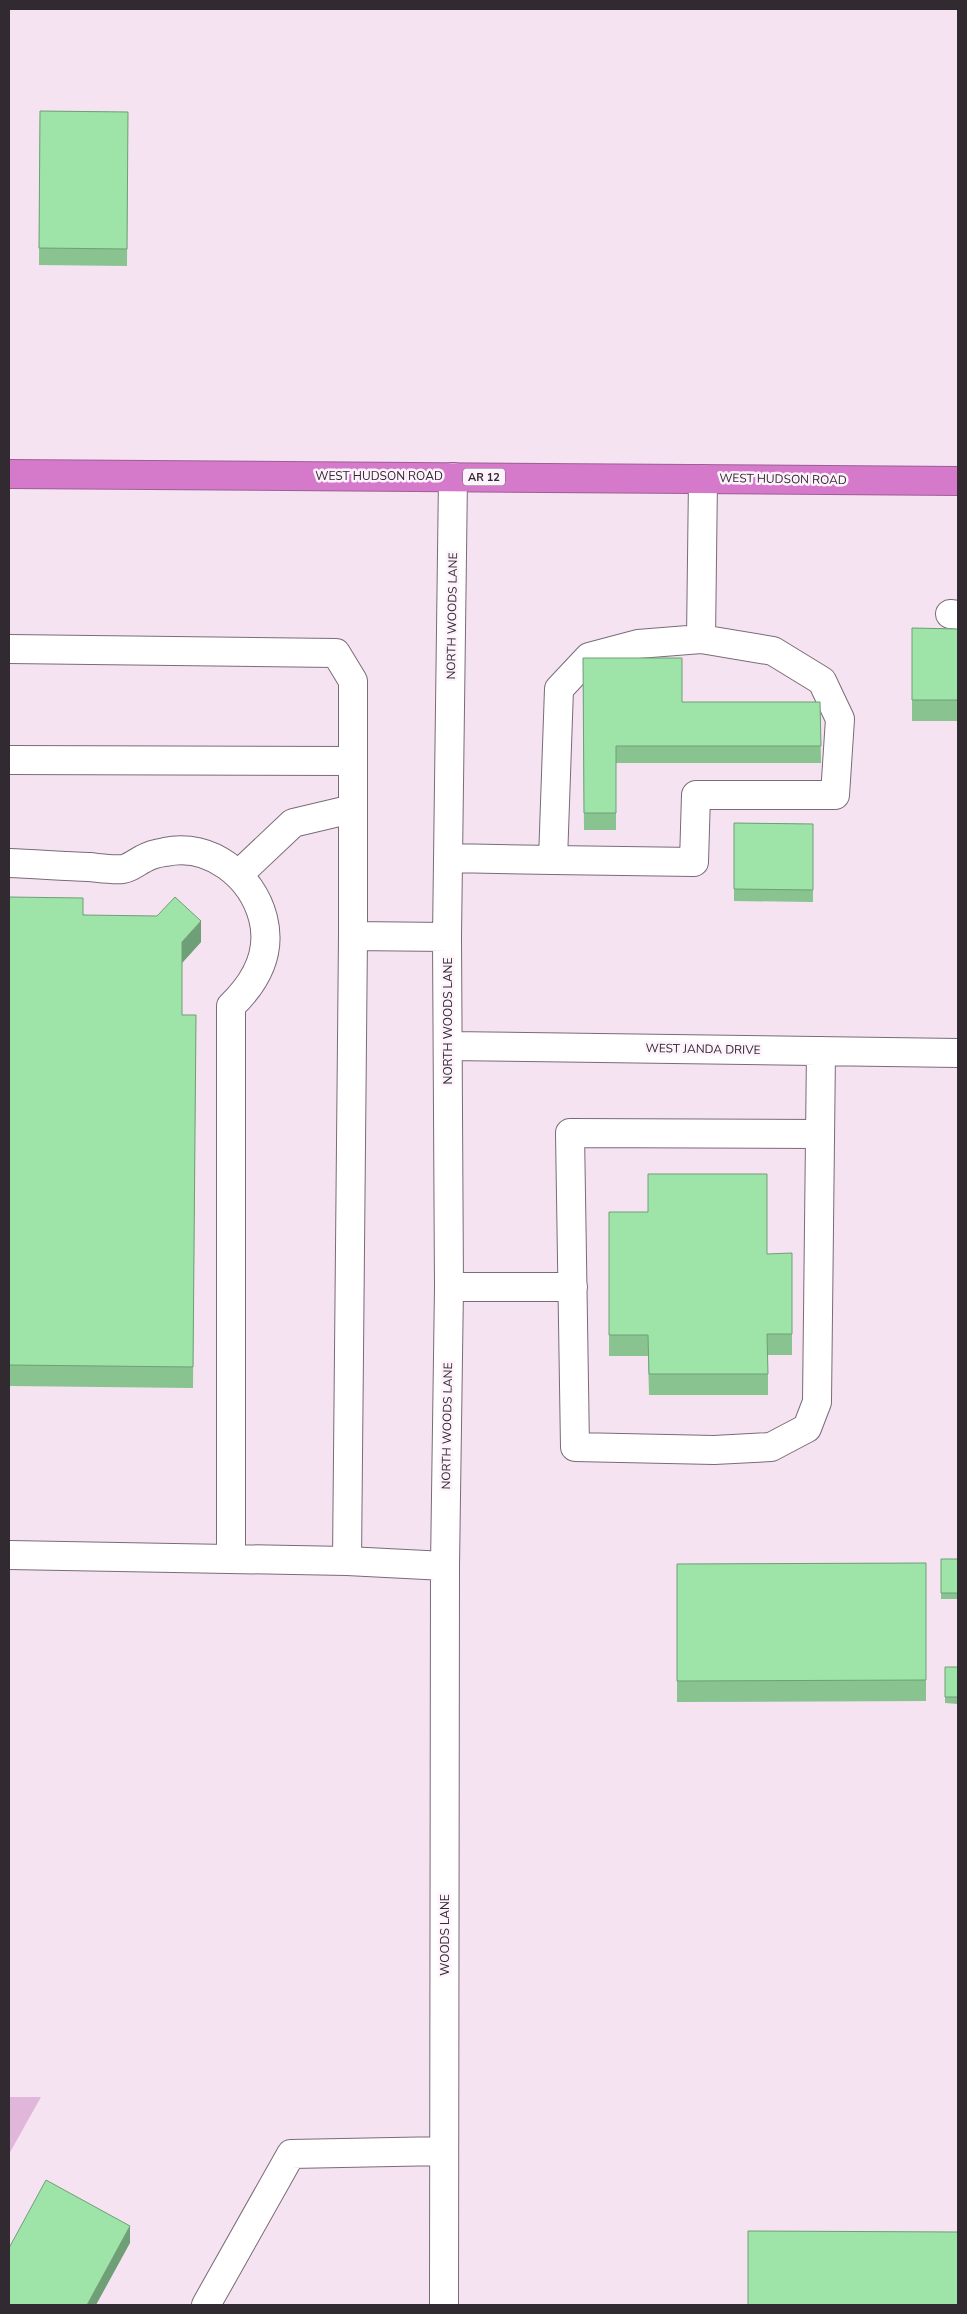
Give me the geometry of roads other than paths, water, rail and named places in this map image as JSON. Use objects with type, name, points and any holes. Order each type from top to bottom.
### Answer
[{"type":"highway","name":"WEST HUDSON ROAD","points":[[9,474],[958,481]]},
{"type":"street","name":"NORTH WOODS LANE","points":[[445,1566],[449,1287],[447,937],[454,477]]},
{"type":"street","points":[[701,639],[703,479]]},
{"type":"street","points":[[448,858],[553,860],[694,862],[696,795],[835,795],[840,720],[822,680],[773,651],[701,639],[638,644],[589,657],[559,689],[553,860]]},
{"type":"street","points":[[9,649],[336,653],[353,681],[353,936],[347,1561]]},
{"type":"street","points":[[9,760],[352,761]]},
{"type":"street","points":[[238,875],[293,822],[352,809]]},
{"type":"street","points":[[9,863],[125,869],[145,858],[167,851],[190,851],[212,857],[231,868],[247,884],[259,904],[265,926],[265,941],[259,970],[247,990],[231,1006],[231,1559]]},
{"type":"street","points":[[353,936],[447,937]]},
{"type":"street","name":"WEST JANDA DRIVE","points":[[448,1046],[958,1053]]},
{"type":"street","points":[[818,1134],[570,1133],[575,1448],[714,1450],[770,1447],[807,1428],[817,1402],[818,1134],[821,1051]]},
{"type":"street","points":[[449,1287],[572,1287]]},
{"type":"street","points":[[9,1555],[347,1561],[445,1566]]},
{"type":"street","name":"WOODS LANE","points":[[444,2305],[445,1566]]},
{"type":"street","points":[[206,2305],[291,2154],[444,2151]]}]
